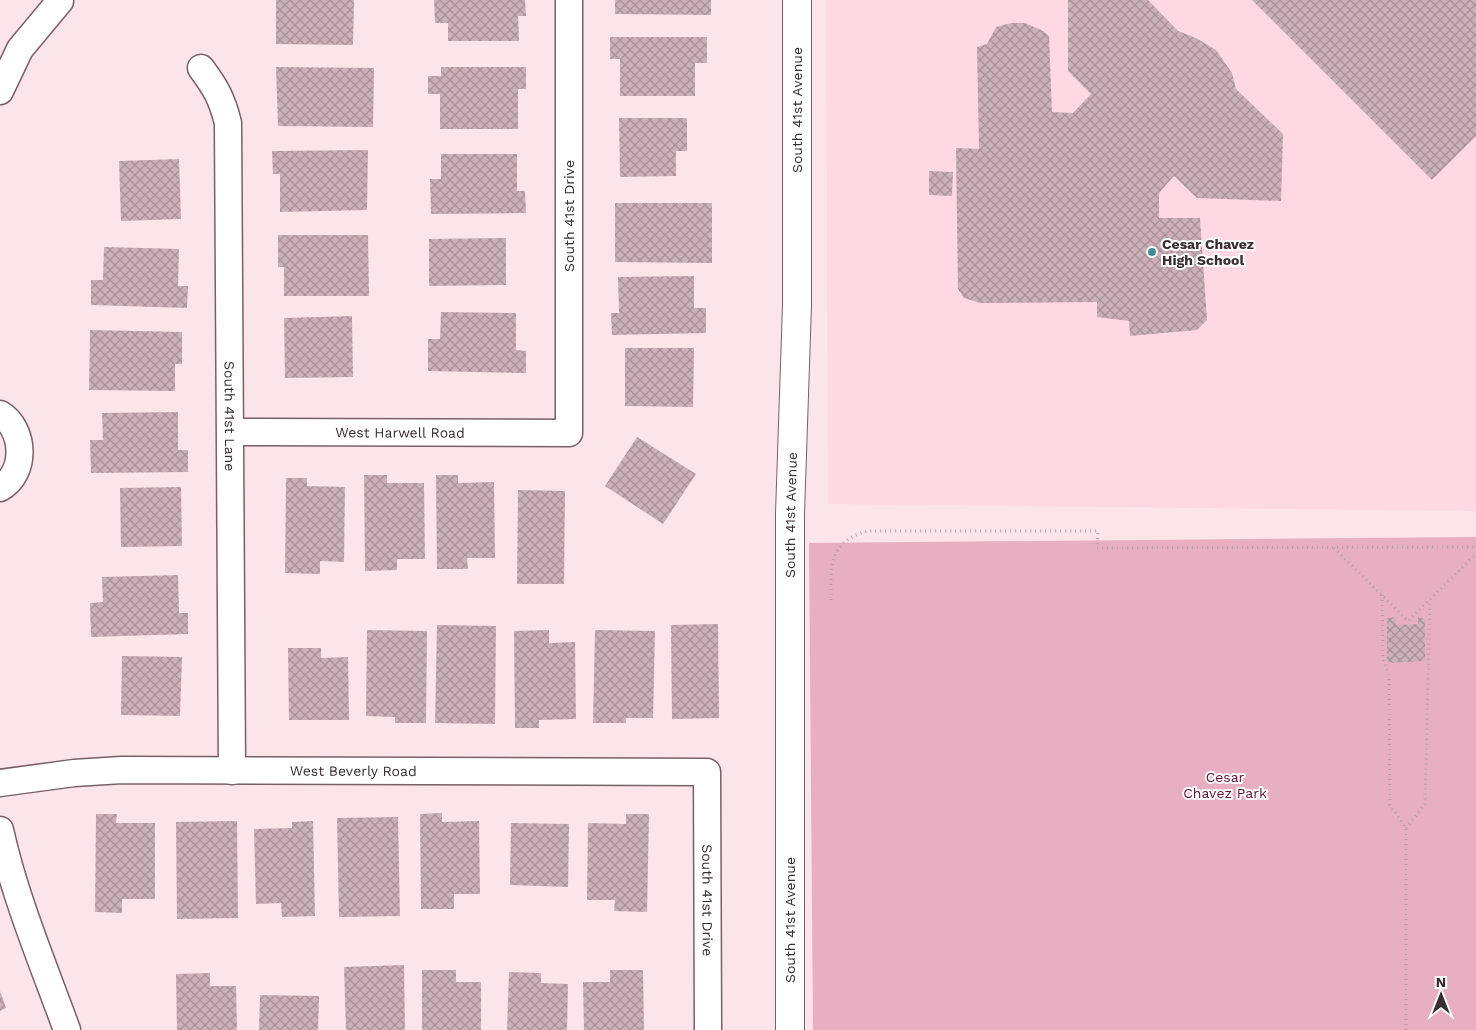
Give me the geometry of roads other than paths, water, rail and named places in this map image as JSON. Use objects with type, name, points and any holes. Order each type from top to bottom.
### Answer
[{"type":"street","points":[[0,92],[20,49],[60,0]]},
{"type":"street","name":"South 41st Drive","points":[[569,0],[569,433]]},
{"type":"street","name":"South 41st Avenue","points":[[790,1030],[790,514],[797,306],[797,0]]},
{"type":"street","name":"South 41st Lane","points":[[201,68],[223,101],[228,123],[232,432],[232,771]]},
{"type":"street","points":[[0,414],[5,417],[14,429],[20,444],[20,459],[14,474],[0,488]]},
{"type":"street","name":"West Harwell Road","points":[[232,432],[569,433]]},
{"type":"street","name":"West Beverly Road","points":[[0,783],[102,771],[707,772]]},
{"type":"street","name":"South 41st Drive","points":[[707,772],[708,1030]]},
{"type":"street","points":[[0,830],[5,854],[28,924],[67,1030]]},
{"type":"place","name":"Cesar Chavez High School","points":[[1152,252]]},
{"type":"park label","name":"Cesar Chavez Park","points":[[1225,786]]}]
